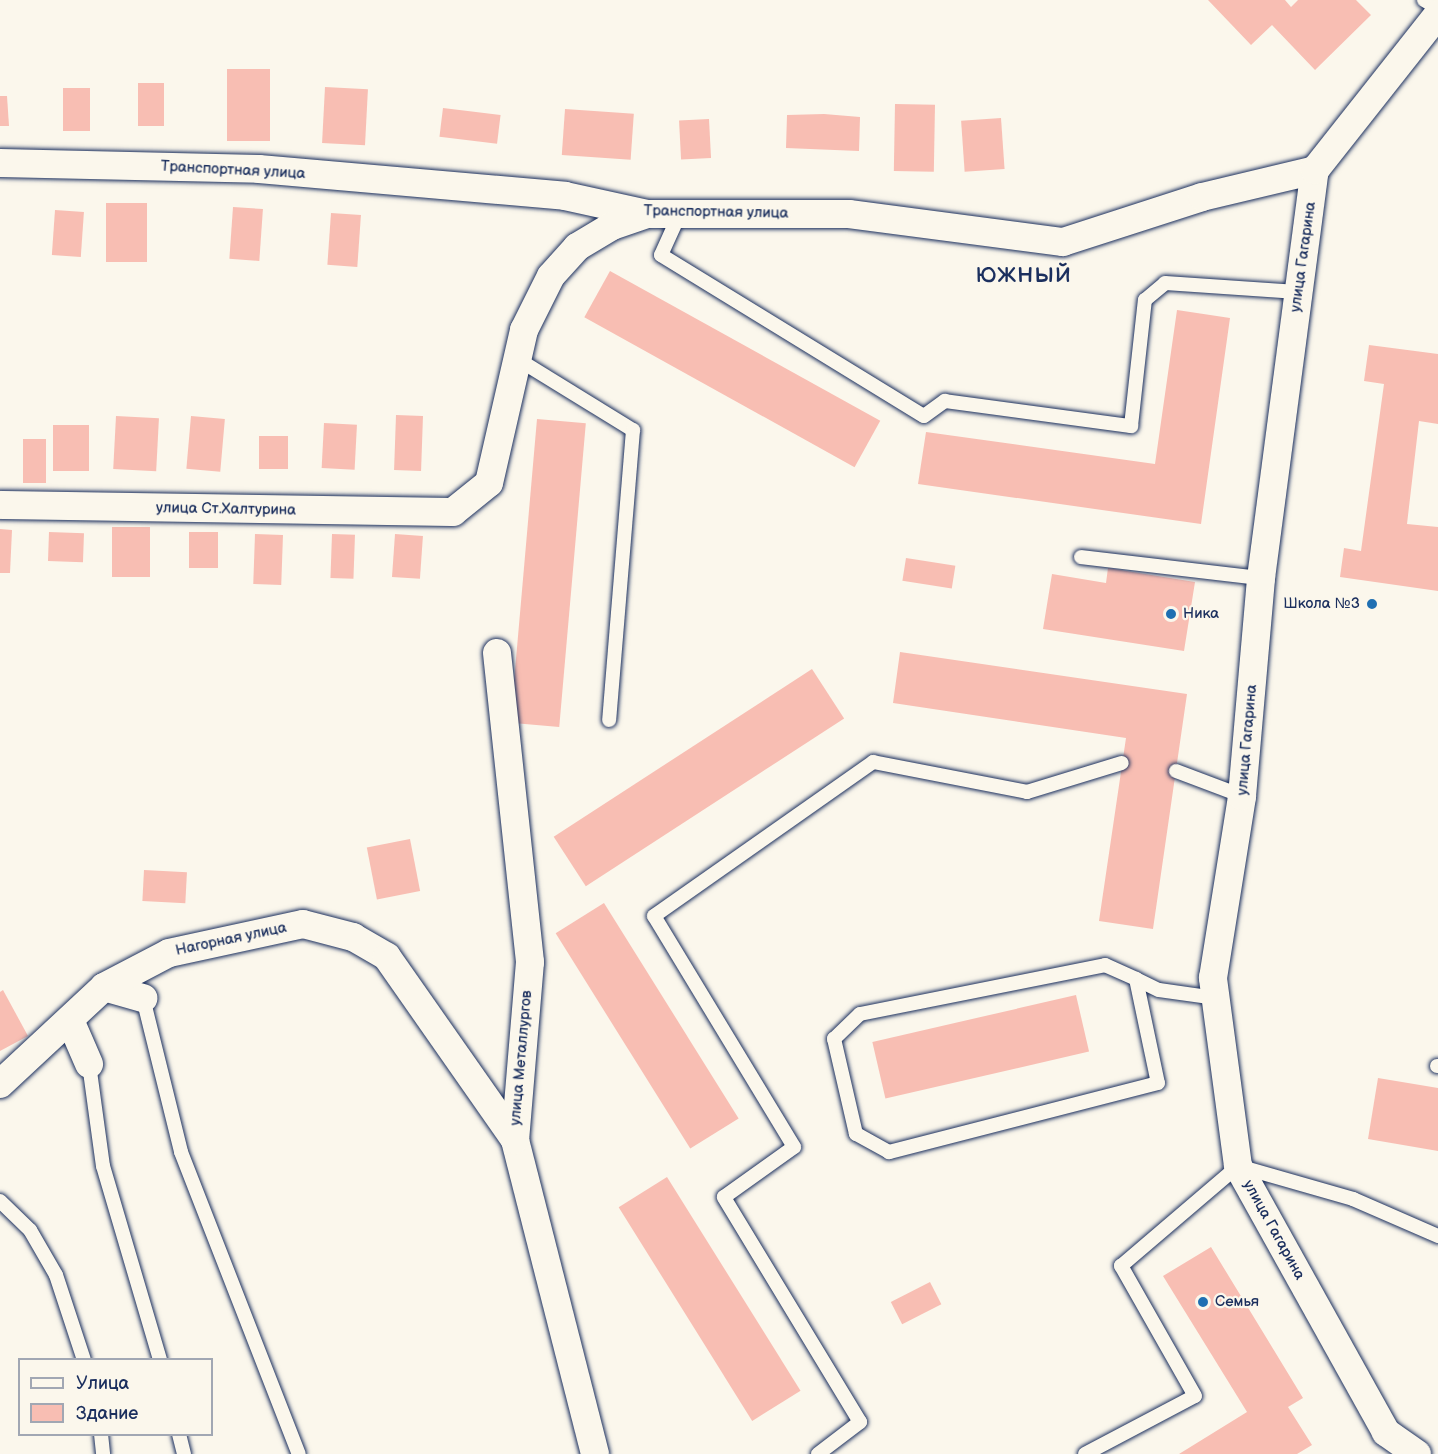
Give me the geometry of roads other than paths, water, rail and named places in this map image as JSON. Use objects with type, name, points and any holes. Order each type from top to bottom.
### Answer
[{"type":"street","points":[[1315,170],[1438,14]]},
{"type":"street","name":"Транспортная улица","points":[[0,164],[259,169],[565,196],[647,214],[849,214],[1062,242],[1202,197],[1315,170]]},
{"type":"street","name":"улица Гагарина","points":[[1315,170],[1262,578],[1242,796],[1213,978],[1238,1166],[1386,1432],[1417,1454]]},
{"type":"street","points":[[519,360],[524,330],[551,276],[577,247],[612,226],[647,214]]},
{"type":"street","name":"улица Ст.Халтурина","points":[[0,506],[453,512],[489,483],[519,360]]},
{"type":"street","name":"улица Металлургов","points":[[497,653],[530,962],[515,1140],[596,1454]]},
{"type":"street","name":"Нагорная улица","points":[[0,1084],[104,987],[169,953],[303,924],[353,937],[387,957],[515,1140]]},
{"type":"street","points":[[104,987],[143,998]]},
{"type":"street","points":[[70,1020],[89,1064]]},
{"type":"lane","points":[[1424,0],[1438,8]]},
{"type":"lane","points":[[680,213],[661,255],[924,416],[945,401],[1131,426],[1144,300],[1164,283],[1298,292]]},
{"type":"lane","points":[[519,360],[633,430],[609,720]]},
{"type":"lane","points":[[1082,557],[1262,578]]},
{"type":"lane","points":[[818,1454],[860,1422],[724,1197],[794,1147],[654,916],[873,762],[1027,792],[1122,763]]},
{"type":"lane","points":[[1176,771],[1242,796]]},
{"type":"lane","points":[[1136,979],[1158,1083],[889,1152],[856,1134],[834,1039],[860,1014],[1106,965],[1136,979],[1159,990],[1216,998]]},
{"type":"lane","points":[[143,998],[181,1152],[299,1454]]},
{"type":"lane","points":[[89,1064],[103,1166],[160,1358]]},
{"type":"lane","points":[[1085,1454],[1195,1396],[1121,1266],[1238,1166],[1353,1199],[1438,1236]]},
{"type":"lane","points":[[0,1201],[30,1230],[56,1275],[84,1358]]},
{"type":"lane","points":[[101,1436],[103,1454]]},
{"type":"lane","points":[[180,1436],[184,1454]]},
{"type":"place","name":"Школа №3","points":[[1372,604]]},
{"type":"place","name":"Ника","points":[[1171,614]]},
{"type":"place","name":"Семья","points":[[1203,1302]]},
{"type":"district","name":"ЮЖНЫЙ","points":[[1024,276]]}]
